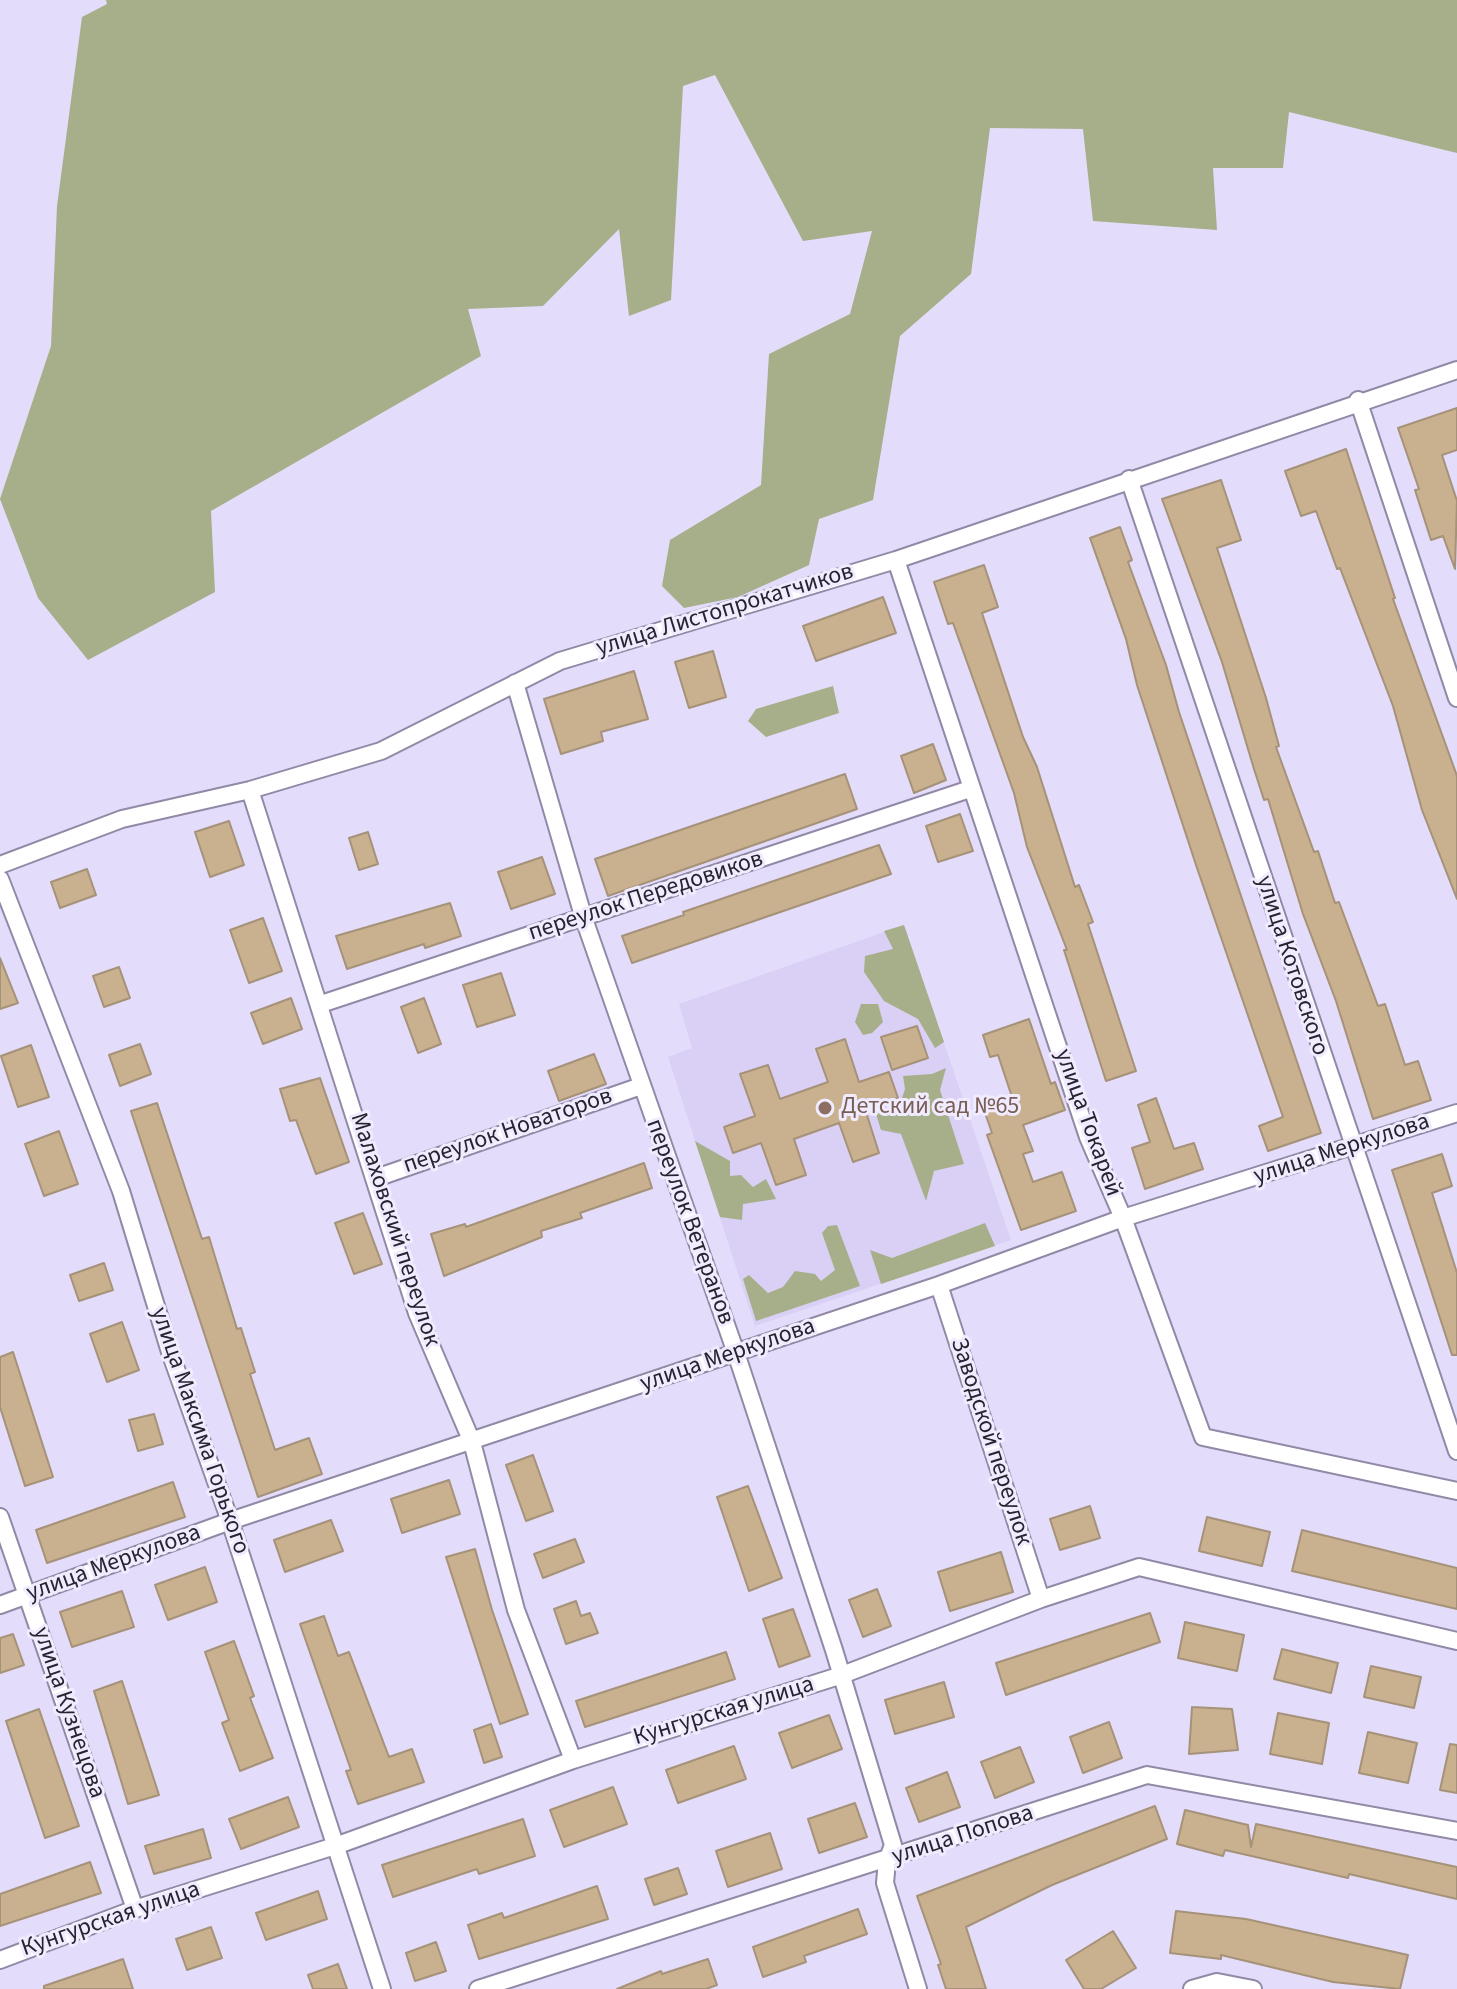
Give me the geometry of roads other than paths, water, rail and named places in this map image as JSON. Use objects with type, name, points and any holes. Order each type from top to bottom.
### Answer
[{"type":"street","name":"улица Листопрокатчиков","points":[[0,865],[122,819],[250,790],[381,751],[560,661],[896,560],[1358,400],[1457,370]]},
{"type":"street","points":[[1358,400],[1457,698]]},
{"type":"street","name":"улица Котовского","points":[[1129,479],[1457,1451]]},
{"type":"street","name":"улица Токарей","points":[[896,560],[1088,1137],[1123,1218],[1203,1437],[1457,1491]]},
{"type":"street","name":"переулок Ветеранов","points":[[515,683],[584,919],[736,1353],[842,1675],[893,1845],[887,1861],[885,1883],[918,1989]]},
{"type":"street","name":"переулок Передовиков","points":[[321,1004],[970,789]]},
{"type":"street","name":"Малаховский переулок","points":[[250,790],[321,1004],[417,1313],[472,1442],[516,1610],[573,1760]]},
{"type":"street","name":"улица Максима Горького","points":[[0,879],[121,1191],[170,1352],[338,1845],[382,1989]]},
{"type":"street","name":"переулок Новаторов","points":[[376,1178],[641,1086]]},
{"type":"street","name":"улица Меркулова","points":[[0,1605],[230,1521],[939,1285],[1123,1218],[1457,1113]]},
{"type":"street","name":"Заводской переулок","points":[[939,1285],[1041,1599]]},
{"type":"street","name":"улица Кузнецова","points":[[0,1517],[135,1909]]},
{"type":"street","name":"Кунгурская улица","points":[[0,1960],[135,1909],[338,1845],[573,1760],[842,1675],[1041,1599],[1139,1567],[1457,1641]]},
{"type":"street","name":"улица Попова","points":[[478,1989],[887,1861],[1147,1775],[1457,1831]]},
{"type":"street","points":[[1192,1989],[1217,1982],[1253,1989]]},
{"type":"place","name":"Детский сад №65","points":[[825,1108]]}]
